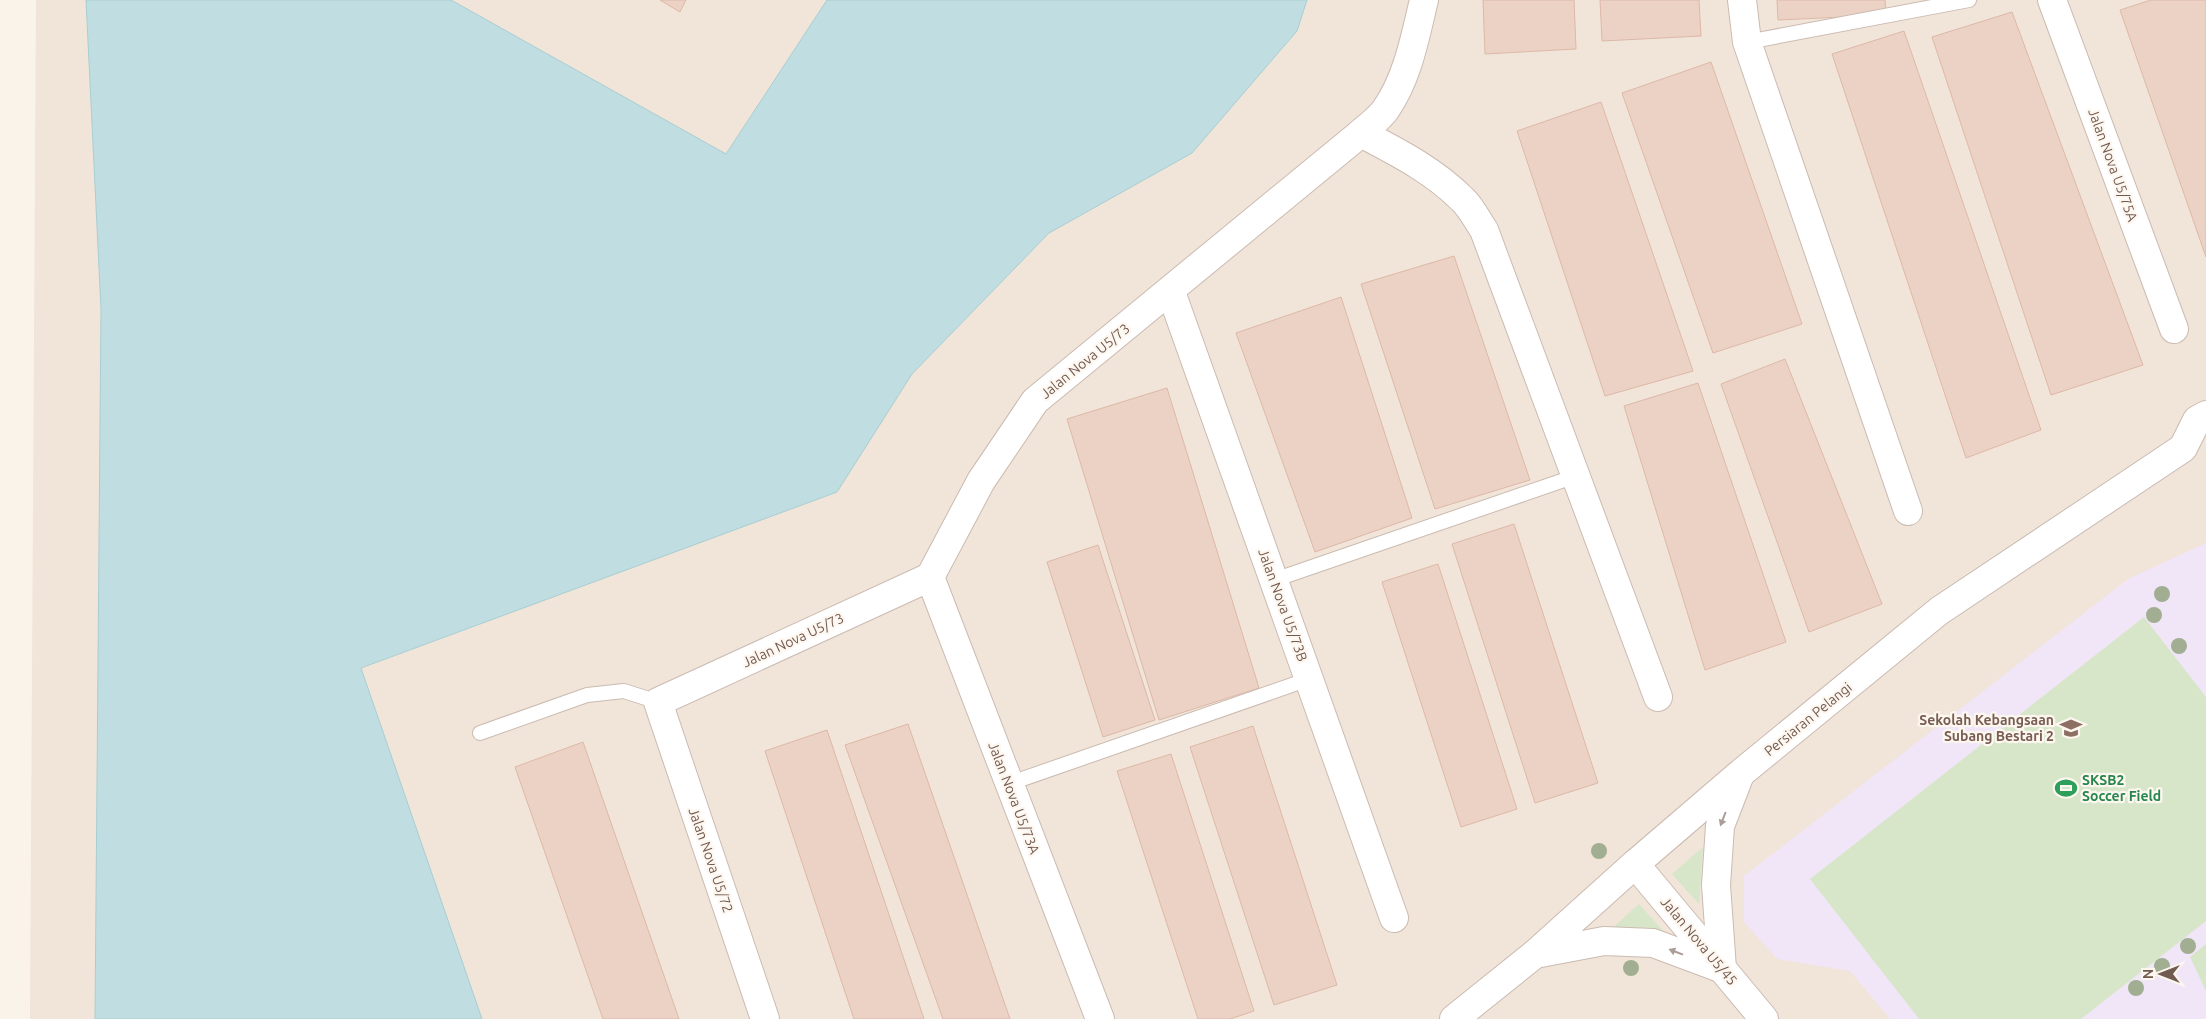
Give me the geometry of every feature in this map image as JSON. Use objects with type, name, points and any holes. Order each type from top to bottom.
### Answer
[{"type":"street","name":"Jalan Nova U5/73","points":[[658,702],[930,577],[981,481],[1035,401],[1171,292],[1362,133],[1386,110],[1402,80],[1414,45],[1424,0]]},
{"type":"street","points":[[1742,0],[1747,42],[1908,511]]},
{"type":"street","name":"Jalan Nova U5/75A","points":[[2052,0],[2174,329]]},
{"type":"street","points":[[1362,133],[1435,175],[1464,200],[1484,230],[1658,697]]},
{"type":"street","name":"Jalan Nova U5/73B","points":[[1171,292],[1394,918]]},
{"type":"street","name":"Persiaran Pelangi","points":[[1454,1019],[1535,954],[1634,864],[1741,773],[1940,611],[2195,449],[2197,420],[2206,415]]},
{"type":"street","name":"Jalan Nova U5/73A","points":[[930,577],[1008,784],[1100,1019]]},
{"type":"street","name":"Jalan Nova U5/72","points":[[658,702],[765,1019]]},
{"type":"street","points":[[1535,954],[1604,941],[1653,943],[1722,969],[1716,885],[1720,826],[1741,773]]},
{"type":"street","name":"Jalan Nova U5/45","points":[[1634,864],[1764,1019]]},
{"type":"lane","points":[[1747,42],[1969,0]]},
{"type":"lane","points":[[1274,580],[1576,476]]},
{"type":"lane","points":[[1008,784],[1309,678]]},
{"type":"lane","points":[[480,733],[587,695],[624,691],[658,702]]},
{"type":"shaded area","points":[[36,0],[2206,0],[2206,1019],[30,1019]]},
{"type":"shaded area","name":"SKSB2 Soccer Field","points":[[2206,543],[2206,1019],[1890,1019],[1850,971],[1777,959],[1744,922],[1744,876],[2128,579]]},
{"type":"green space","name":"SKSB2 Soccer Field","points":[[2144,617],[2206,697],[2206,921],[2081,1019],[1919,1019],[1810,879]]},
{"type":"green space","points":[[1703,847],[1699,904],[1672,874]]},
{"type":"green space","points":[[1639,904],[1666,934],[1608,932]]},
{"type":"green space","points":[[2206,944],[2206,991],[2190,957]]},
{"type":"water","points":[[86,0],[451,0],[726,154],[827,0],[1307,0],[1297,31],[1192,153],[1049,233],[912,374],[837,492],[361,668],[482,1019],[95,1019],[101,309]]},
{"type":"building","points":[[660,0],[686,0],[680,12]]},
{"type":"building","points":[[1483,0],[1574,0],[1576,49],[1485,54]]},
{"type":"building","points":[[1600,0],[1699,0],[1701,36],[1602,41]]},
{"type":"building","points":[[1777,0],[1885,0],[1886,15],[1778,20]]},
{"type":"building","points":[[2151,0],[2206,0],[2206,257],[2120,10]]},
{"type":"building","points":[[2012,12],[2143,365],[2051,395],[1932,37]]},
{"type":"building","points":[[1904,31],[2041,430],[1966,458],[1832,54]]},
{"type":"building","points":[[1711,62],[1802,324],[1713,353],[1622,93]]},
{"type":"building","points":[[1601,102],[1693,371],[1605,396],[1517,131]]},
{"type":"building","points":[[1454,256],[1530,480],[1435,509],[1361,284]]},
{"type":"building","points":[[1341,297],[1412,518],[1315,552],[1236,333]]},
{"type":"building","points":[[1785,359],[1882,604],[1809,632],[1721,384]]},
{"type":"building","points":[[1698,383],[1786,642],[1705,670],[1624,406]]},
{"type":"building","points":[[1167,388],[1259,688],[1159,720],[1067,419]]},
{"type":"building","points":[[1514,524],[1598,783],[1535,803],[1452,544]]},
{"type":"building","points":[[1098,545],[1155,720],[1103,737],[1047,562]]},
{"type":"building","points":[[1438,564],[1517,809],[1461,827],[1382,582]]},
{"type":"building","points":[[908,724],[1010,1019],[943,1019],[845,745]]},
{"type":"building","points":[[1253,726],[1337,985],[1274,1005],[1190,747]]},
{"type":"building","points":[[827,730],[924,1019],[854,1019],[765,751]]},
{"type":"building","points":[[583,742],[679,1019],[603,1019],[515,767]]},
{"type":"building","points":[[1171,754],[1254,1011],[1230,1019],[1198,1019],[1117,771]]},
{"type":"place","name":"Sekolah Kebangsaan Subang Bestari 2","points":[[2071,728]]},
{"type":"place","name":"SKSB2 Soccer Field","points":[[2066,788]]}]
